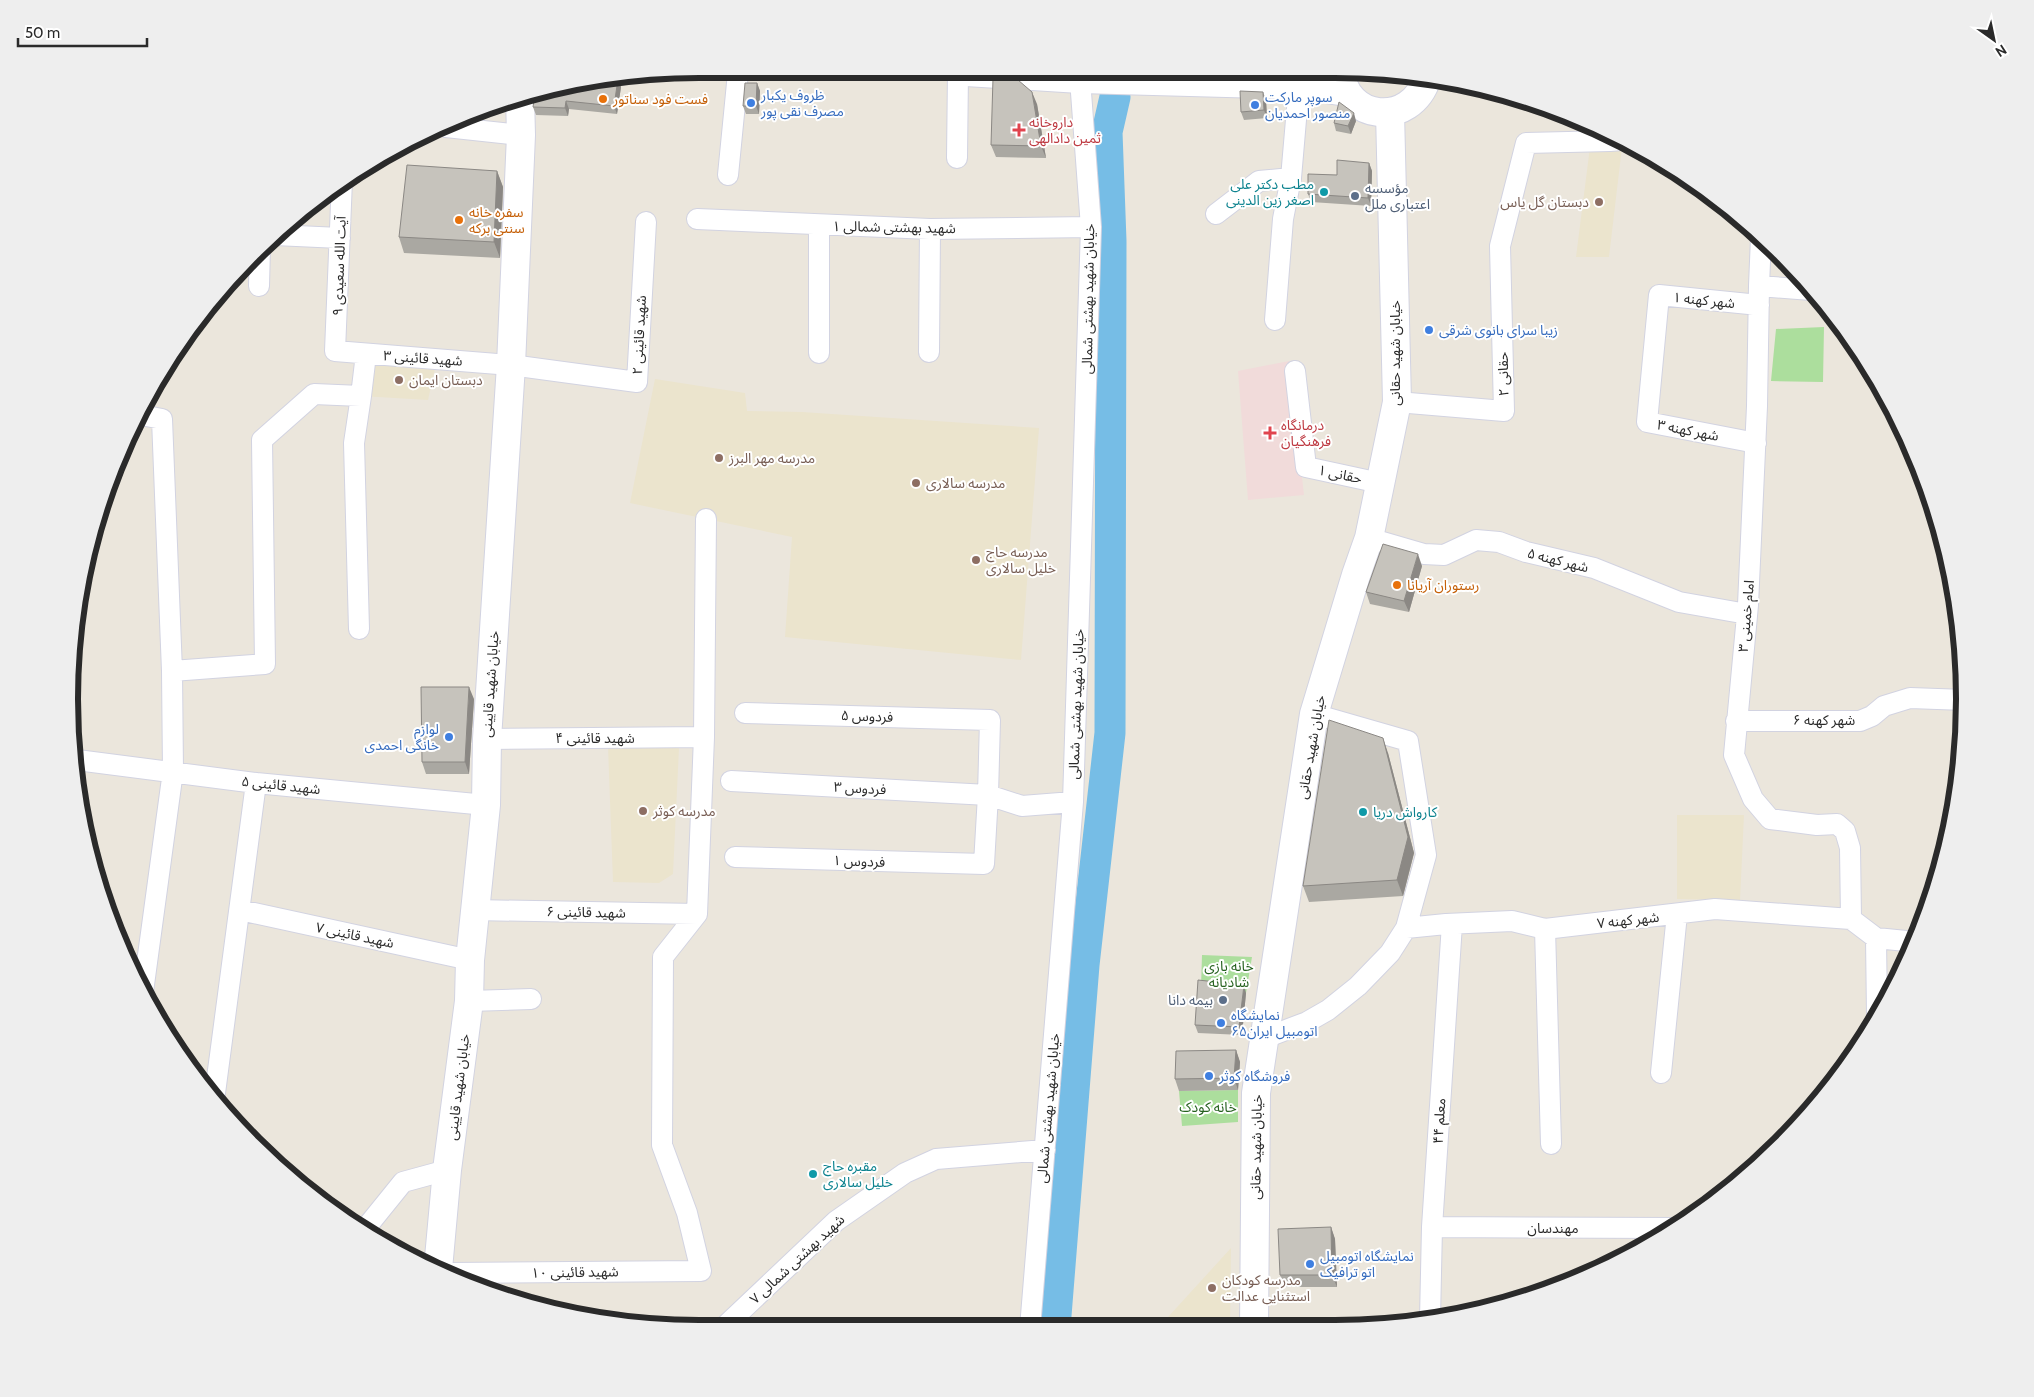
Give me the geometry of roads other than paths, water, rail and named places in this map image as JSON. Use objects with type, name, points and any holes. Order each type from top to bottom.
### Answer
[{"type":"main road","points":[[1064,78],[1299,85],[1343,81],[1354,102],[1365,109],[1377,112],[1390,112],[1402,109],[1413,102],[1424,84]]},
{"type":"main road","name":"خیابان شهید قایینی","points":[[439,1262],[447,1170],[469,1001],[474,910],[486,805],[487,739],[511,365],[522,136],[520,104]]},
{"type":"main road","name":"خیابان شهید حقانی","points":[[1254,1320],[1256,1093],[1314,714],[1369,538],[1397,402],[1390,112]]},
{"type":"street","points":[[728,175],[738,78]]},
{"type":"street","points":[[957,158],[958,78]]},
{"type":"street","name":"خیابان شهید بهشتی شمالی","points":[[1031,1320],[1073,802],[1091,227],[1080,79]]},
{"type":"street","points":[[1275,320],[1283,219],[1291,178],[1299,85]]},
{"type":"street","points":[[454,128],[522,136]]},
{"type":"street","name":"حقانی ۲","points":[[1397,402],[1504,411],[1500,246],[1526,143],[1608,141]]},
{"type":"street","points":[[1216,214],[1259,181],[1291,178]]},
{"type":"street","name":"آیت الله سعیدی ۹","points":[[335,351],[342,190]]},
{"type":"street","name":"شهید بهشتی شمالی ۱","points":[[697,219],[930,229],[1091,227]]},
{"type":"street","name":"شهید قائینی ۲","points":[[511,365],[637,382],[646,222]]},
{"type":"street","points":[[819,225],[819,353]]},
{"type":"street","points":[[929,352],[930,229]]},
{"type":"street","points":[[285,235],[340,238]]},
{"type":"street","name":"امام خمینی ۳","points":[[1761,246],[1756,443],[1747,614],[1734,755],[1753,799],[1770,819],[1837,824],[1845,831],[1850,848],[1851,919]]},
{"type":"street","points":[[259,286],[260,258]]},
{"type":"street","points":[[1759,296],[1804,291]]},
{"type":"street","name":"شهر کهنه ۱","points":[[1652,364],[1658,295],[1759,296]]},
{"type":"street","name":"شهید قائینی ۳","points":[[335,351],[511,365]]},
{"type":"street","points":[[359,629],[354,443],[366,354]]},
{"type":"street","name":"شهر کهنه ۳","points":[[1652,364],[1647,422],[1756,443]]},
{"type":"street","name":"حقانی ۱","points":[[1295,371],[1306,467],[1380,483]]},
{"type":"street","points":[[172,671],[265,664],[262,440],[314,394],[361,396]]},
{"type":"street","points":[[145,978],[173,771],[172,671],[162,419],[146,416]]},
{"type":"street","points":[[697,914],[704,737],[706,519]]},
{"type":"street","name":"شهر کهنه ۵","points":[[1369,538],[1424,554],[1444,555],[1476,540],[1499,542],[1526,552],[1594,568],[1679,602],[1747,614]]},
{"type":"street","name":"شهر کهنه ۶","points":[[1736,720],[1860,721],[1872,716],[1884,706],[1910,698],[1956,700]]},
{"type":"street","name":"فردوس ۵","points":[[745,713],[990,720],[988,795]]},
{"type":"street","points":[[1265,1038],[1307,1022],[1328,1010],[1351,992],[1390,952],[1406,928],[1426,855],[1408,741],[1314,714]]},
{"type":"street","name":"شهید قائینی ۴","points":[[487,739],[704,737]]},
{"type":"street","name":"شهید قائینی ۵","points":[[81,760],[256,783],[486,805]]},
{"type":"street","name":"فردوس ۳","points":[[731,781],[988,795],[1022,806],[1073,802]]},
{"type":"street","points":[[216,1088],[256,783]]},
{"type":"street","name":"فردوس ۱","points":[[735,857],[984,864],[988,795]]},
{"type":"street","name":"شهر کهنه ۷","points":[[1406,928],[1512,921],[1544,929],[1715,909],[1851,919]]},
{"type":"street","name":"شهید قائینی ۷","points":[[240,910],[470,960]]},
{"type":"street","name":"شهید قائینی ۶","points":[[474,910],[697,914]]},
{"type":"street","name":"شهید قائینی ۱۰","points":[[463,1273],[701,1271],[688,1213],[662,1145],[663,957],[697,914]]},
{"type":"street","points":[[1661,1073],[1678,914]]},
{"type":"street","points":[[1851,919],[1876,938],[1907,941]]},
{"type":"street","name":"معلم ۴۴","points":[[1430,1312],[1432,1228],[1452,924]]},
{"type":"street","points":[[1544,929],[1551,1144]]},
{"type":"street","points":[[1876,938],[1877,1002]]},
{"type":"street","points":[[469,1001],[531,999]]},
{"type":"street","name":"شهید بهشتی شمالی ۷","points":[[731,1320],[836,1221],[904,1173],[936,1159],[1045,1150]]},
{"type":"street","points":[[369,1224],[403,1182],[447,1170]]},
{"type":"street","name":"مهندسان","points":[[1432,1228],[1659,1228]]},
{"type":"waterway","points":[[1056,1320],[1084,965],[1110,733],[1111,241],[1107,132],[1115,97]]},
{"type":"place","name":"فست فود سناتور","points":[[603,99]]},
{"type":"place","name":"ظروف یکبار مصرف نقی پور","points":[[751,103]]},
{"type":"place","name":"سوپر مارکت منصور احمدیان","points":[[1255,105]]},
{"type":"place","name":"داروخانه ثمین دادالهی","points":[[1019,130]]},
{"type":"place","name":"مطب دکتر علی اصغر زین الدینی","points":[[1324,192]]},
{"type":"place","name":"مؤسسه اعتباری ملل","points":[[1355,196]]},
{"type":"place","name":"دبستان گل یاس","points":[[1599,202]]},
{"type":"place","name":"سفره خانه سنتی برکه","points":[[459,220]]},
{"type":"place","name":"زیبا سرای بانوی شرقی","points":[[1429,330]]},
{"type":"place","name":"دبستان ایمان","points":[[399,380]]},
{"type":"place","name":"درمانگاه فرهنگیان","points":[[1270,433]]},
{"type":"place","name":"مدرسه مهر البرز","points":[[719,458]]},
{"type":"place","name":"مدرسه سالاری","points":[[916,483]]},
{"type":"place","name":"مدرسه حاج خلیل سالاری","points":[[976,560]]},
{"type":"place","name":"رستوران آریانا","points":[[1397,585]]},
{"type":"place","name":"لوازم خانگی احمدی","points":[[449,737]]},
{"type":"place","name":"مدرسه کوثر","points":[[643,811]]},
{"type":"place","name":"کارواش دریا","points":[[1363,812]]},
{"type":"place","name":"بیمه دانا","points":[[1223,1000]]},
{"type":"place","name":"نمایشگاه اتومبیل ایران۶۵","points":[[1221,1023]]},
{"type":"place","name":"فروشگاه کوثر","points":[[1209,1076]]},
{"type":"place","name":"مقبره حاج خلیل سالاری","points":[[813,1174]]},
{"type":"place","name":"نمایشگاه اتومبیل اتو ترافیک","points":[[1310,1264]]},
{"type":"place","name":"مدرسه کودکان استثنایی عدالت","points":[[1212,1288]]},
{"type":"park label","name":"خانه بازی شادیانه","points":[[1229,974]]},
{"type":"park label","name":"خانه کودک","points":[[1208,1107]]}]
